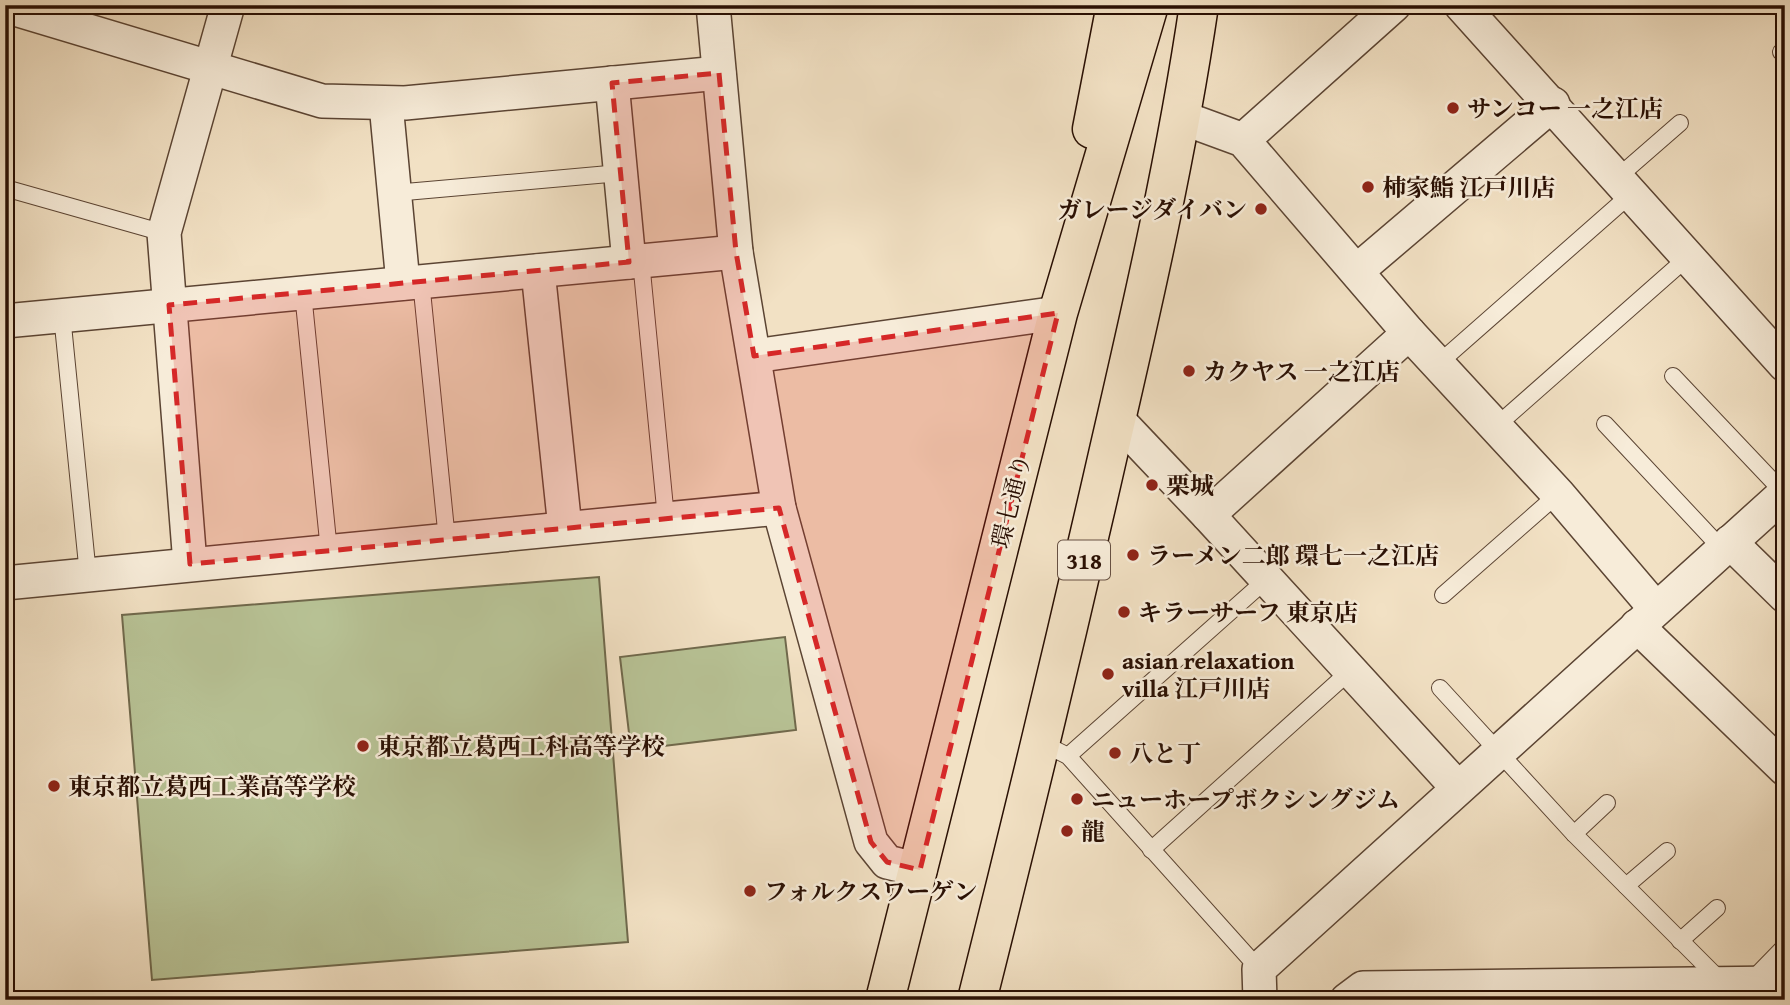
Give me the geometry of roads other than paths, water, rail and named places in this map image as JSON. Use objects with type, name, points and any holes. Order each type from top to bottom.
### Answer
[{"type":"main road","points":[[1058,313],[1116,5]]},
{"type":"main road","name":"環七通り","points":[[885,1000],[920,870],[1058,313],[1149,5]]},
{"type":"main road","name":"318","points":[[977,1000],[1055,750],[1116,418],[1183,118],[1199,5]]},
{"type":"main road","points":[[1183,118],[1215,5]]},
{"type":"street","points":[[191,564],[164,233],[228,5]]},
{"type":"street","points":[[713,5],[736,252],[779,508],[870,842],[887,862],[920,870]]},
{"type":"street","points":[[1243,140],[1394,5]]},
{"type":"street","points":[[1461,5],[1553,104],[1785,365]]},
{"type":"street","points":[[6,10],[323,101],[386,104],[719,73]]},
{"type":"street","points":[[612,83],[620,173],[635,261]]},
{"type":"street","points":[[386,104],[394,193],[412,282]]},
{"type":"street","points":[[1358,270],[1553,104]]},
{"type":"street","points":[[1183,118],[1243,140],[1358,270],[1409,333],[1439,363],[1494,428],[1558,494],[1646,617],[1785,769]]},
{"type":"street","points":[[5,321],[736,252]]},
{"type":"street","points":[[538,271],[565,528]]},
{"type":"street","points":[[754,356],[1058,313]]},
{"type":"street","points":[[1208,515],[1409,333]]},
{"type":"street","points":[[1116,418],[1458,788]]},
{"type":"street","points":[[1260,984],[1458,788],[1785,493]]},
{"type":"street","points":[[5,583],[779,508]]},
{"type":"street","points":[[1726,546],[1785,596]]},
{"type":"street","points":[[1347,1000],[1363,988],[1785,983]]},
{"type":"lane","points":[[1439,363],[1625,186],[1681,123]]},
{"type":"lane","points":[[394,193],[620,173]]},
{"type":"lane","points":[[5,188],[164,233]]},
{"type":"lane","points":[[1494,428],[1688,257]]},
{"type":"lane","points":[[635,261],[666,518]]},
{"type":"lane","points":[[412,282],[447,540]]},
{"type":"lane","points":[[303,293],[329,551]]},
{"type":"lane","points":[[62,315],[88,575]]},
{"type":"lane","points":[[1673,376],[1785,493]]},
{"type":"lane","points":[[1605,424],[1726,546]]},
{"type":"lane","points":[[1443,595],[1558,494]]},
{"type":"lane","points":[[1260,984],[1151,850],[1055,750],[1267,579]]},
{"type":"lane","points":[[1151,850],[1350,671]]},
{"type":"lane","points":[[1440,688],[1574,834],[1681,941],[1736,984],[1785,946]]},
{"type":"lane","points":[[1574,834],[1607,803]]},
{"type":"lane","points":[[1626,886],[1667,851]]},
{"type":"lane","points":[[1681,941],[1717,908]]},
{"type":"place","name":"サンコー 一之江店","points":[[1453,108]]},
{"type":"place","name":"柿家鮨 江戸川店","points":[[1368,187]]},
{"type":"place","name":"ガレージダイバン","points":[[1261,209]]},
{"type":"place","name":"カクヤス 一之江店","points":[[1189,371]]},
{"type":"place","name":"栗城","points":[[1152,485]]},
{"type":"place","name":"ラーメン二郎 環七一之江店","points":[[1133,555]]},
{"type":"place","name":"キラーサーフ 東京店","points":[[1124,612]]},
{"type":"place","name":"asian relaxation villa 江戸川店","points":[[1108,674]]},
{"type":"place","name":"東京都立葛西工科高等学校","points":[[363,746]]},
{"type":"place","name":"八と丁","points":[[1115,753]]},
{"type":"place","name":"東京都立葛西工業高等学校","points":[[54,786]]},
{"type":"place","name":"ニューホープボクシングジム","points":[[1077,799]]},
{"type":"place","name":"龍","points":[[1067,831]]},
{"type":"place","name":"フォルクスワーゲン","points":[[750,891]]}]
